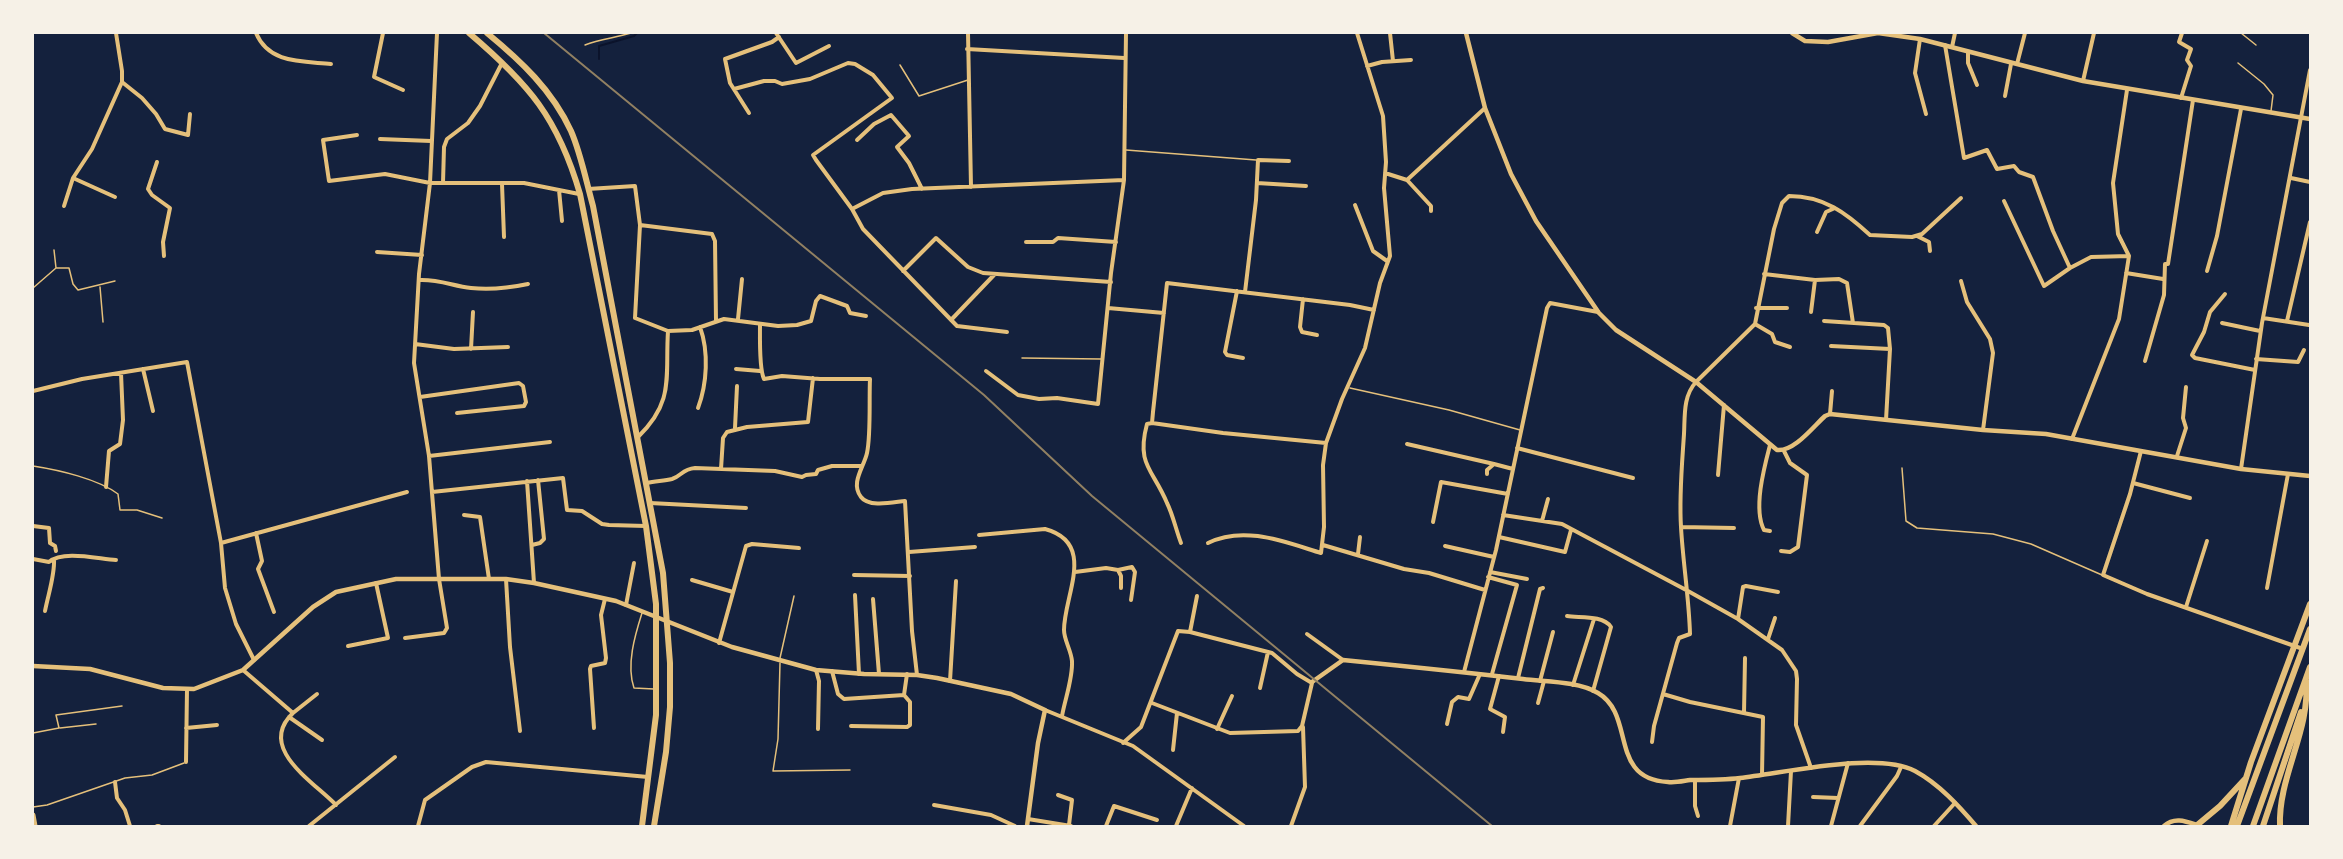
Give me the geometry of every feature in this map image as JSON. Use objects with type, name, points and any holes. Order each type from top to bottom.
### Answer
[{"type":"highway","points":[[468,33],[502,62],[525,86],[549,117],[570,160],[580,194],[646,526],[657,618],[656,715],[642,826]]},
{"type":"highway","points":[[487,33],[536,76],[549,94],[571,130],[588,189],[663,573],[670,663],[670,706],[666,752],[654,826]]},
{"type":"highway","points":[[2230,826],[2310,604]]},
{"type":"highway","points":[[2237,826],[2310,629]]},
{"type":"highway","points":[[2253,826],[2310,667]]},
{"type":"highway","points":[[2280,826],[2279,806],[2307,704],[2309,690],[2306,678]]},
{"type":"highway","points":[[2263,826],[2309,690]]},
{"type":"highway","points":[[2197,826],[2227,798],[2260,759]]},
{"type":"main road","points":[[33,815],[35,826]]},
{"type":"street","points":[[64,206],[73,178],[92,149],[122,82],[116,33]]},
{"type":"street","points":[[256,33],[267,51],[288,60],[331,64]]},
{"type":"street","points":[[383,33],[374,77],[403,90]]},
{"type":"street","points":[[405,638],[444,633],[447,628],[439,579],[429,456],[414,363],[419,280],[430,183],[437,33]]},
{"type":"street","points":[[968,33],[971,187]]},
{"type":"street","points":[[986,371],[1018,395],[1098,404],[1124,180],[1126,33]]},
{"type":"street","points":[[1208,543],[1223,535],[1241,535],[1271,538],[1321,553],[1325,498],[1323,465],[1326,443],[1347,387],[1365,348],[1390,256],[1384,188],[1386,139],[1383,116],[1357,33]]},
{"type":"street","points":[[1390,33],[1393,61]]},
{"type":"street","points":[[1466,33],[1485,108],[1511,174],[1536,221],[1599,313],[1617,330],[1696,382],[1770,445],[1784,451],[1790,463],[1807,475],[1798,547],[1790,552],[1781,551]]},
{"type":"street","points":[[1792,33],[1806,41],[1828,42],[1878,33],[1917,37],[2017,66],[2083,81],[2310,120]]},
{"type":"street","points":[[1952,47],[1955,33]]},
{"type":"street","points":[[2017,66],[2025,33]]},
{"type":"street","points":[[2083,81],[2094,33]]},
{"type":"street","points":[[2181,98],[2191,66],[2187,60],[2191,49],[2179,42],[2182,33]]},
{"type":"street","points":[[749,113],[730,83],[725,59],[772,42],[777,35],[796,63],[829,46]]},
{"type":"street","points":[[1917,37],[1915,73],[1926,114]]},
{"type":"street","points":[[1945,45],[1964,158],[1988,151],[1997,169],[2014,166],[2019,172],[2033,177],[2053,231],[2070,268]]},
{"type":"street","points":[[967,49],[1125,58]]},
{"type":"street","points":[[1968,52],[1968,63],[1977,85]]},
{"type":"street","points":[[1367,66],[1411,60]]},
{"type":"street","points":[[443,183],[444,147],[447,139],[468,123],[492,84],[502,62]]},
{"type":"street","points":[[734,89],[764,81],[775,81],[782,84],[810,79],[848,63],[855,64],[873,75],[892,98],[813,154],[852,209],[862,229],[951,320],[960,328],[1007,332]]},
{"type":"street","points":[[2005,96],[2011,64]]},
{"type":"street","points":[[2241,469],[2260,331],[2310,70]]},
{"type":"street","points":[[122,82],[156,114],[165,129],[188,135],[190,114]]},
{"type":"street","points":[[2072,439],[2119,319],[2129,256],[2118,234],[2113,183],[2127,90]]},
{"type":"street","points":[[2145,361],[2164,295],[2165,264],[2168,264],[2193,100]]},
{"type":"street","points":[[1407,180],[1485,108]]},
{"type":"street","points":[[2207,271],[2217,236],[2241,109]]},
{"type":"street","points":[[857,140],[874,124],[891,114],[909,136],[897,147],[909,163],[922,189]]},
{"type":"street","points":[[357,135],[323,140],[329,181],[385,174],[430,183],[524,183],[580,194]]},
{"type":"street","points":[[380,139],[431,141]]},
{"type":"street","points":[[1245,292],[1258,160],[1289,161]]},
{"type":"street","points":[[157,162],[148,189],[152,195],[170,208],[163,242],[164,256]]},
{"type":"street","points":[[1385,173],[1407,180],[1431,206],[1431,211]]},
{"type":"street","points":[[73,178],[115,197]]},
{"type":"street","points":[[2291,178],[2310,183]]},
{"type":"street","points":[[852,209],[883,193],[922,189],[1124,180]]},
{"type":"street","points":[[1257,183],[1306,186]]},
{"type":"street","points":[[502,184],[504,237]]},
{"type":"street","points":[[588,189],[634,186],[640,225],[635,318],[668,331],[692,330],[724,319],[738,319],[760,324],[797,325],[811,321],[816,301],[820,296],[847,306],[850,313],[866,316]]},
{"type":"street","points":[[559,190],[562,221]]},
{"type":"street","points":[[1652,742],[1679,638],[1690,633],[1681,527],[1681,472],[1686,402],[1689,390],[1696,382],[1755,324],[1756,308],[1782,203],[1789,196],[1819,199],[1852,217],[1870,236],[1894,238],[1922,234],[1961,198]]},
{"type":"street","points":[[2004,201],[2044,286],[2091,257],[2129,256]]},
{"type":"street","points":[[1355,205],[1373,251],[1387,261]]},
{"type":"street","points":[[1817,232],[1826,212],[1836,207]]},
{"type":"street","points":[[2287,321],[2310,222]]},
{"type":"street","points":[[640,225],[712,234],[715,241],[716,321]]},
{"type":"street","points":[[1917,236],[1929,242],[1930,251]]},
{"type":"street","points":[[903,271],[936,238],[968,267],[983,273],[1111,282]]},
{"type":"street","points":[[1026,242],[1053,242],[1059,238],[1116,242]]},
{"type":"street","points":[[377,252],[422,255]]},
{"type":"street","points":[[2126,273],[2163,279]]},
{"type":"street","points":[[951,320],[995,274]]},
{"type":"street","points":[[1764,274],[1815,280],[1839,279],[1847,283],[1853,323]]},
{"type":"street","points":[[419,280],[433,279],[468,288],[504,289],[528,284]]},
{"type":"street","points":[[738,319],[742,279]]},
{"type":"street","points":[[1811,312],[1815,280]]},
{"type":"street","points":[[1961,281],[1967,302],[1990,339],[1993,353],[1983,430]]},
{"type":"street","points":[[1152,423],[1167,283],[1374,310]]},
{"type":"street","points":[[1237,291],[1225,352],[1227,356],[1243,358]]},
{"type":"street","points":[[2225,294],[2210,312],[2204,332],[2192,355],[2195,358],[2255,369]]},
{"type":"street","points":[[1303,299],[1300,327],[1302,332],[1317,335]]},
{"type":"street","points":[[1464,672],[1499,537],[1547,308],[1550,303],[1599,313]]},
{"type":"street","points":[[1108,308],[1164,313]]},
{"type":"street","points":[[1756,308],[1787,309]]},
{"type":"street","points":[[471,349],[473,312]]},
{"type":"street","points":[[2263,318],[2309,325]]},
{"type":"street","points":[[1824,321],[1884,325],[1888,328],[1890,349],[1886,420]]},
{"type":"street","points":[[2222,323],[2260,331]]},
{"type":"street","points":[[760,324],[762,358],[760,370],[764,379],[782,376],[870,379],[867,453],[861,466],[857,486],[861,498],[867,501],[881,504],[905,501],[912,632],[917,675]]},
{"type":"street","points":[[1755,324],[1772,334],[1775,342],[1790,347]]},
{"type":"street","points":[[698,408],[703,394],[705,358],[704,338],[700,327]]},
{"type":"street","points":[[638,437],[658,413],[667,391],[668,331]]},
{"type":"street","points":[[415,344],[471,349],[508,347]]},
{"type":"street","points":[[1831,346],[1890,349]]},
{"type":"street","points":[[2256,359],[2298,362],[2304,350]]},
{"type":"street","points":[[33,391],[82,379],[188,362],[221,543],[225,588],[236,624],[255,661]]},
{"type":"street","points":[[143,369],[153,411]]},
{"type":"street","points":[[736,369],[760,370]]},
{"type":"street","points":[[106,487],[109,451],[120,444],[123,420],[121,373]]},
{"type":"street","points":[[721,469],[723,438],[727,432],[735,428],[808,422],[813,378]]},
{"type":"street","points":[[420,396],[519,383],[523,386],[526,402],[524,406],[457,413]]},
{"type":"street","points":[[735,428],[737,386]]},
{"type":"street","points":[[2177,456],[2186,428],[2183,418],[2186,387]]},
{"type":"street","points":[[1830,414],[1832,391]]},
{"type":"street","points":[[1718,475],[1724,405]]},
{"type":"street","points":[[1784,451],[1830,414],[1983,430],[2028,432],[2177,456],[2241,469],[2310,476]]},
{"type":"street","points":[[1182,543],[1167,502],[1148,470],[1143,455],[1147,424],[1326,443]]},
{"type":"street","points":[[429,456],[550,442]]},
{"type":"street","points":[[1407,444],[1513,469]]},
{"type":"street","points":[[1770,445],[1762,473],[1760,509],[1761,524],[1764,530],[1770,531]]},
{"type":"street","points":[[1517,448],[1633,478]]},
{"type":"street","points":[[2141,450],[2133,483],[2103,575],[2146,594],[2303,649]]},
{"type":"street","points":[[1487,474],[1494,464]]},
{"type":"street","points":[[646,483],[670,480],[685,469],[775,471],[802,477],[816,474],[825,466],[861,466]]},
{"type":"street","points":[[2267,588],[2288,474]]},
{"type":"street","points":[[432,492],[563,478],[566,506],[570,511],[582,512],[602,524],[646,526]]},
{"type":"street","points":[[532,545],[540,543],[543,539],[538,480]]},
{"type":"street","points":[[527,481],[534,583]]},
{"type":"street","points":[[1433,522],[1441,482],[1508,494]]},
{"type":"street","points":[[2133,483],[2190,498]]},
{"type":"street","points":[[221,543],[407,492]]},
{"type":"street","points":[[1542,521],[1548,499]]},
{"type":"street","points":[[650,503],[746,508]]},
{"type":"street","points":[[464,514],[480,517],[489,579]]},
{"type":"street","points":[[1503,515],[1562,524],[1738,619],[1782,650],[1796,671],[1796,725],[1811,768]]},
{"type":"street","points":[[33,526],[49,528],[50,543],[55,546],[56,551]]},
{"type":"street","points":[[1681,527],[1734,528]]},
{"type":"street","points":[[979,535],[1038,529],[1054,531],[1070,546],[1075,572],[1064,628],[1072,665],[1062,716]]},
{"type":"street","points":[[1499,537],[1565,552],[1572,530]]},
{"type":"street","points":[[256,533],[262,561],[258,569],[274,612]]},
{"type":"street","points":[[1358,554],[1360,537]]},
{"type":"street","points":[[2186,607],[2207,541]]},
{"type":"street","points":[[719,643],[746,546],[752,544],[799,548]]},
{"type":"street","points":[[1323,545],[1404,569],[1429,573],[1485,591]]},
{"type":"street","points":[[1445,546],[1494,557]]},
{"type":"street","points":[[909,552],[975,547]]},
{"type":"street","points":[[33,559],[49,562],[66,555],[116,560]]},
{"type":"street","points":[[45,611],[55,568],[54,558]]},
{"type":"street","points":[[626,605],[634,563]]},
{"type":"street","points":[[1075,572],[1132,567],[1135,572],[1131,600]]},
{"type":"street","points":[[1118,570],[1121,576],[1120,588]]},
{"type":"street","points":[[854,575],[910,576]]},
{"type":"street","points":[[1489,575],[1527,579]]},
{"type":"street","points":[[1489,575],[1517,585],[1492,674]]},
{"type":"street","points":[[33,666],[90,669],[163,688],[194,689],[243,670],[313,607],[336,592],[396,579],[506,579],[534,583],[626,605],[719,643],[816,670],[859,674],[917,675],[1011,694],[1133,746],[1244,826]]},
{"type":"street","points":[[506,579],[510,647],[520,731]]},
{"type":"street","points":[[692,580],[733,592]]},
{"type":"street","points":[[950,681],[956,581]]},
{"type":"street","points":[[348,646],[388,638],[376,583]]},
{"type":"street","points":[[1738,619],[1743,587],[1778,592]]},
{"type":"street","points":[[1518,678],[1540,589],[1543,588]]},
{"type":"street","points":[[855,595],[859,674]]},
{"type":"street","points":[[1190,632],[1197,596]]},
{"type":"street","points":[[594,728],[590,669],[591,666],[604,663],[606,658],[601,615],[605,599]]},
{"type":"street","points":[[873,599],[879,674]]},
{"type":"street","points":[[1567,616],[1580,615],[1608,622],[1611,627],[1593,691]]},
{"type":"street","points":[[1768,639],[1775,618]]},
{"type":"street","points":[[1573,685],[1594,619]]},
{"type":"street","points":[[1123,742],[1141,727],[1178,631],[1268,652],[1312,682]]},
{"type":"street","points":[[1538,703],[1553,632]]},
{"type":"street","points":[[1307,634],[1341,661],[1492,674],[1573,685],[1593,691],[1612,705],[1632,765],[1641,776],[1668,782],[1739,778],[1848,764],[1901,767],[1928,779],[1976,826]]},
{"type":"street","points":[[1260,688],[1268,652]]},
{"type":"street","points":[[1744,713],[1745,658]]},
{"type":"street","points":[[1291,826],[1305,787],[1302,726],[1312,682],[1341,661]]},
{"type":"street","points":[[243,670],[291,715],[322,740]]},
{"type":"street","points":[[816,670],[819,681],[818,729]]},
{"type":"street","points":[[832,672],[838,694],[844,699],[904,695]]},
{"type":"street","points":[[851,726],[907,727],[910,725],[910,702],[904,695],[907,674]]},
{"type":"street","points":[[1447,724],[1452,702],[1458,697],[1469,699],[1473,695],[1480,674]]},
{"type":"street","points":[[1500,675],[1490,709],[1505,717],[1503,732]]},
{"type":"street","points":[[186,762],[187,689]]},
{"type":"street","points":[[317,694],[291,715],[280,731],[280,736],[286,755],[305,779],[321,790],[336,805]]},
{"type":"street","points":[[1663,694],[1763,717],[1762,775]]},
{"type":"street","points":[[1217,729],[1232,696]]},
{"type":"street","points":[[1152,703],[1230,733],[1298,731],[1302,726]]},
{"type":"street","points":[[1027,826],[1038,743],[1045,710]]},
{"type":"street","points":[[1173,750],[1177,713]]},
{"type":"street","points":[[186,728],[217,725]]},
{"type":"street","points":[[309,826],[395,757]]},
{"type":"street","points":[[418,826],[425,800],[472,766],[486,762],[648,777]]},
{"type":"street","points":[[1831,826],[1848,764]]},
{"type":"street","points":[[1860,826],[1897,776],[1901,767]]},
{"type":"street","points":[[1788,826],[1791,771]]},
{"type":"street","points":[[1730,826],[1739,778]]},
{"type":"street","points":[[1695,780],[1695,806],[1698,816]]},
{"type":"street","points":[[115,782],[117,798],[125,810],[130,826]]},
{"type":"street","points":[[1176,826],[1192,788]]},
{"type":"street","points":[[1028,819],[1070,826],[1072,800],[1058,795]]},
{"type":"street","points":[[1813,797],[1838,798]]},
{"type":"street","points":[[1934,826],[1955,803]]},
{"type":"street","points":[[934,804],[991,815],[1015,826]]},
{"type":"street","points":[[1106,826],[1114,806],[1157,820]]},
{"type":"street","points":[[2164,826],[2170,821],[2182,820],[2197,826]]},
{"type":"lane","points":[[585,45],[631,33]]},
{"type":"lane","points":[[2241,33],[2256,45]]},
{"type":"lane","points":[[2238,63],[2264,84],[2273,96],[2270,114]]},
{"type":"lane","points":[[900,65],[919,96],[969,79]]},
{"type":"lane","points":[[1125,150],[1258,160]]},
{"type":"lane","points":[[54,250],[56,268]]},
{"type":"lane","points":[[33,288],[56,268],[69,267],[73,284],[78,290],[115,281]]},
{"type":"lane","points":[[99,285],[104,322]]},
{"type":"lane","points":[[1022,358],[1102,360]]},
{"type":"lane","points":[[1347,387],[1449,410],[1521,430]]},
{"type":"lane","points":[[33,466],[56,470],[106,487],[118,494],[120,510],[137,510],[162,518]]},
{"type":"lane","points":[[1902,468],[1906,521],[1917,528],[1993,534],[2031,544],[2103,575]]},
{"type":"lane","points":[[794,596],[780,661],[778,739],[773,771],[850,770]]},
{"type":"lane","points":[[642,612],[631,662],[631,680],[634,688],[657,689]]},
{"type":"lane","points":[[59,728],[56,715],[122,706]]},
{"type":"lane","points":[[33,734],[59,728],[96,724]]},
{"type":"lane","points":[[33,807],[115,782],[152,775],[186,762]]},
{"type":"waterway","points":[[599,59],[599,46],[634,36],[637,33]]},
{"type":"railway","points":[[544,33],[984,395],[1092,496],[1492,826]]}]
